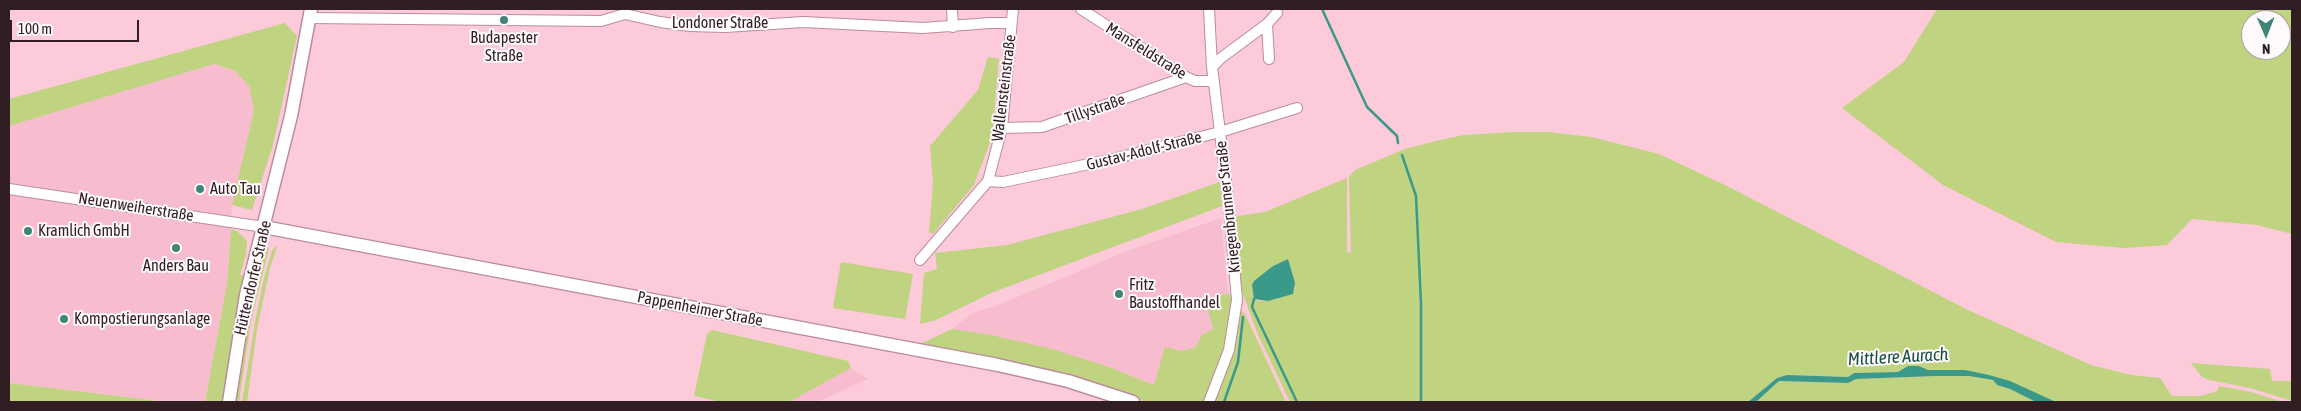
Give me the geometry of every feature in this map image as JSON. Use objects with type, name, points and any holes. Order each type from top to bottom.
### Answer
[{"type":"street","points":[[952,9],[953,26]]},
{"type":"street","name":"Wallensteinstraße","points":[[920,260],[988,181],[1002,128],[1013,9]]},
{"type":"street","name":"Mansfeldstraße","points":[[1081,9],[1186,77],[1195,81],[1214,81]]},
{"type":"street","name":"Kriegenbrunner Straße","points":[[1209,9],[1212,67],[1228,197],[1237,300],[1229,350],[1209,402]]},
{"type":"street","name":"Londoner Straße","points":[[310,13],[601,21],[625,11],[660,22],[690,26],[811,22],[891,28],[990,23],[1011,24]]},
{"type":"street","name":"Hüttendorfer Straße","points":[[230,402],[246,295],[291,116],[310,13]]},
{"type":"street","points":[[1212,67],[1221,58],[1267,24],[1277,13]]},
{"type":"street","points":[[1267,24],[1269,58]]},
{"type":"street","name":"Tillystraße","points":[[1002,128],[1042,127],[1186,77]]},
{"type":"street","name":"Gustav-Adolf-Straße","points":[[988,181],[1003,182],[1033,177],[1220,132],[1297,108]]},
{"type":"street","name":"Neuenweiherstraße","points":[[9,189],[264,227]]},
{"type":"street","name":"Pappenheimer Straße","points":[[264,227],[998,365],[1068,381],[1134,402]]},
{"type":"shaded area","points":[[1937,9],[2292,9],[2292,234],[2257,225],[2192,219],[2167,245],[2124,248],[2056,242],[1943,185],[1842,108],[1904,62]]},
{"type":"shaded area","points":[[285,23],[297,36],[273,145],[252,210],[232,205],[254,110],[249,86],[235,71],[214,64],[9,126],[9,99]]},
{"type":"shaded area","points":[[988,57],[999,59],[992,137],[974,185],[933,234],[929,232],[933,182],[930,146],[978,90]]},
{"type":"shaded area","points":[[214,64],[235,71],[249,86],[254,110],[232,205],[227,284],[205,402],[168,402],[9,383],[9,126]]},
{"type":"shaded area","points":[[1549,132],[1591,137],[1659,154],[1727,186],[1968,310],[2091,365],[2131,375],[2160,378],[2172,396],[2201,396],[2217,391],[2219,386],[2251,392],[2283,402],[2056,402],[1965,370],[1928,370],[1919,366],[1908,366],[1898,372],[1854,373],[1848,377],[1787,375],[1777,378],[1748,402],[1290,402],[1258,335],[1240,286],[1234,220],[1238,216],[1265,212],[1347,178],[1347,252],[1351,253],[1349,177],[1355,170],[1405,149],[1464,135]],"holes":[[[1288,259],[1295,289],[1276,299],[1259,301],[1254,299],[1252,285],[1273,266]]]},
{"type":"shaded area","points":[[1220,182],[1222,206],[991,293],[936,320],[920,324],[924,273],[937,269],[935,253],[1007,245],[1142,209]]},
{"type":"shaded area","points":[[1221,218],[1229,307],[1214,355],[1154,385],[1112,368],[1052,350],[991,335],[952,329],[972,313],[996,306],[1127,251]]},
{"type":"shaded area","points":[[231,229],[237,231],[247,241],[246,255],[240,275],[244,276],[223,402],[205,402],[227,284]]},
{"type":"shaded area","points":[[278,244],[270,268],[257,329],[247,402],[242,402],[263,282],[272,251]]},
{"type":"shaded area","points":[[266,246],[269,248],[251,321],[239,402],[234,402],[253,289]]},
{"type":"shaded area","points":[[1288,259],[1295,283],[1293,294],[1268,301],[1254,299],[1252,285],[1254,281],[1273,266]]},
{"type":"shaded area","points":[[841,262],[913,274],[905,319],[833,308]]},
{"type":"shaded area","points":[[1228,293],[1231,296],[1232,312],[1227,344],[1205,402],[1146,402],[1130,396],[920,344],[952,329],[991,335],[1052,349],[1112,368],[1154,385],[1165,347],[1182,351],[1196,347],[1202,335],[1213,329],[1207,306],[1212,300]]},
{"type":"shaded area","points":[[1240,310],[1245,314],[1286,402],[1212,402]]},
{"type":"shaded area","points":[[712,330],[848,361],[851,368],[789,402],[721,402],[694,396],[707,334]]},
{"type":"shaded area","points":[[2191,363],[2270,369],[2272,381],[2292,381],[2292,401],[2250,388],[2209,380],[2202,377]]},
{"type":"shaded area","points":[[1908,366],[1919,366],[1928,370],[1965,370],[1989,375],[2010,381],[2056,402],[2036,402],[2010,389],[1997,385],[1993,380],[1969,376],[1936,376],[1856,379],[1848,383],[1779,381],[1756,402],[1748,402],[1777,378],[1787,375],[1848,377],[1854,373],[1898,372]]},
{"type":"shaded area","points":[[851,368],[868,379],[817,402],[789,402]]},
{"type":"shaded area","points":[[1969,376],[1993,380],[1997,385],[2010,389],[2036,402],[1756,402],[1779,381],[1848,383],[1856,379]]},
{"type":"shaded area","points":[[9,383],[168,402],[9,402]]},
{"type":"waterway","points":[[1322,9],[1367,107],[1397,136],[1398,143]]},
{"type":"waterway","points":[[1402,155],[1416,196],[1421,304],[1421,402]]},
{"type":"waterway","points":[[1254,299],[1252,307],[1297,402]]},
{"type":"waterway","points":[[1224,402],[1238,362],[1243,317]]},
{"type":"place","name":"Budapester Straße","points":[[504,20]]},
{"type":"place","name":"Auto Tau","points":[[200,189]]},
{"type":"place","name":"Kramlich GmbH","points":[[28,231]]},
{"type":"place","name":"Anders Bau","points":[[176,248]]},
{"type":"place","name":"Fritz Baustoffhandel","points":[[1119,294]]},
{"type":"place","name":"Kompostierungsanlage","points":[[64,319]]},
{"type":"water label","name":"Mittlere Aurach","points":[[1898,357]]}]
